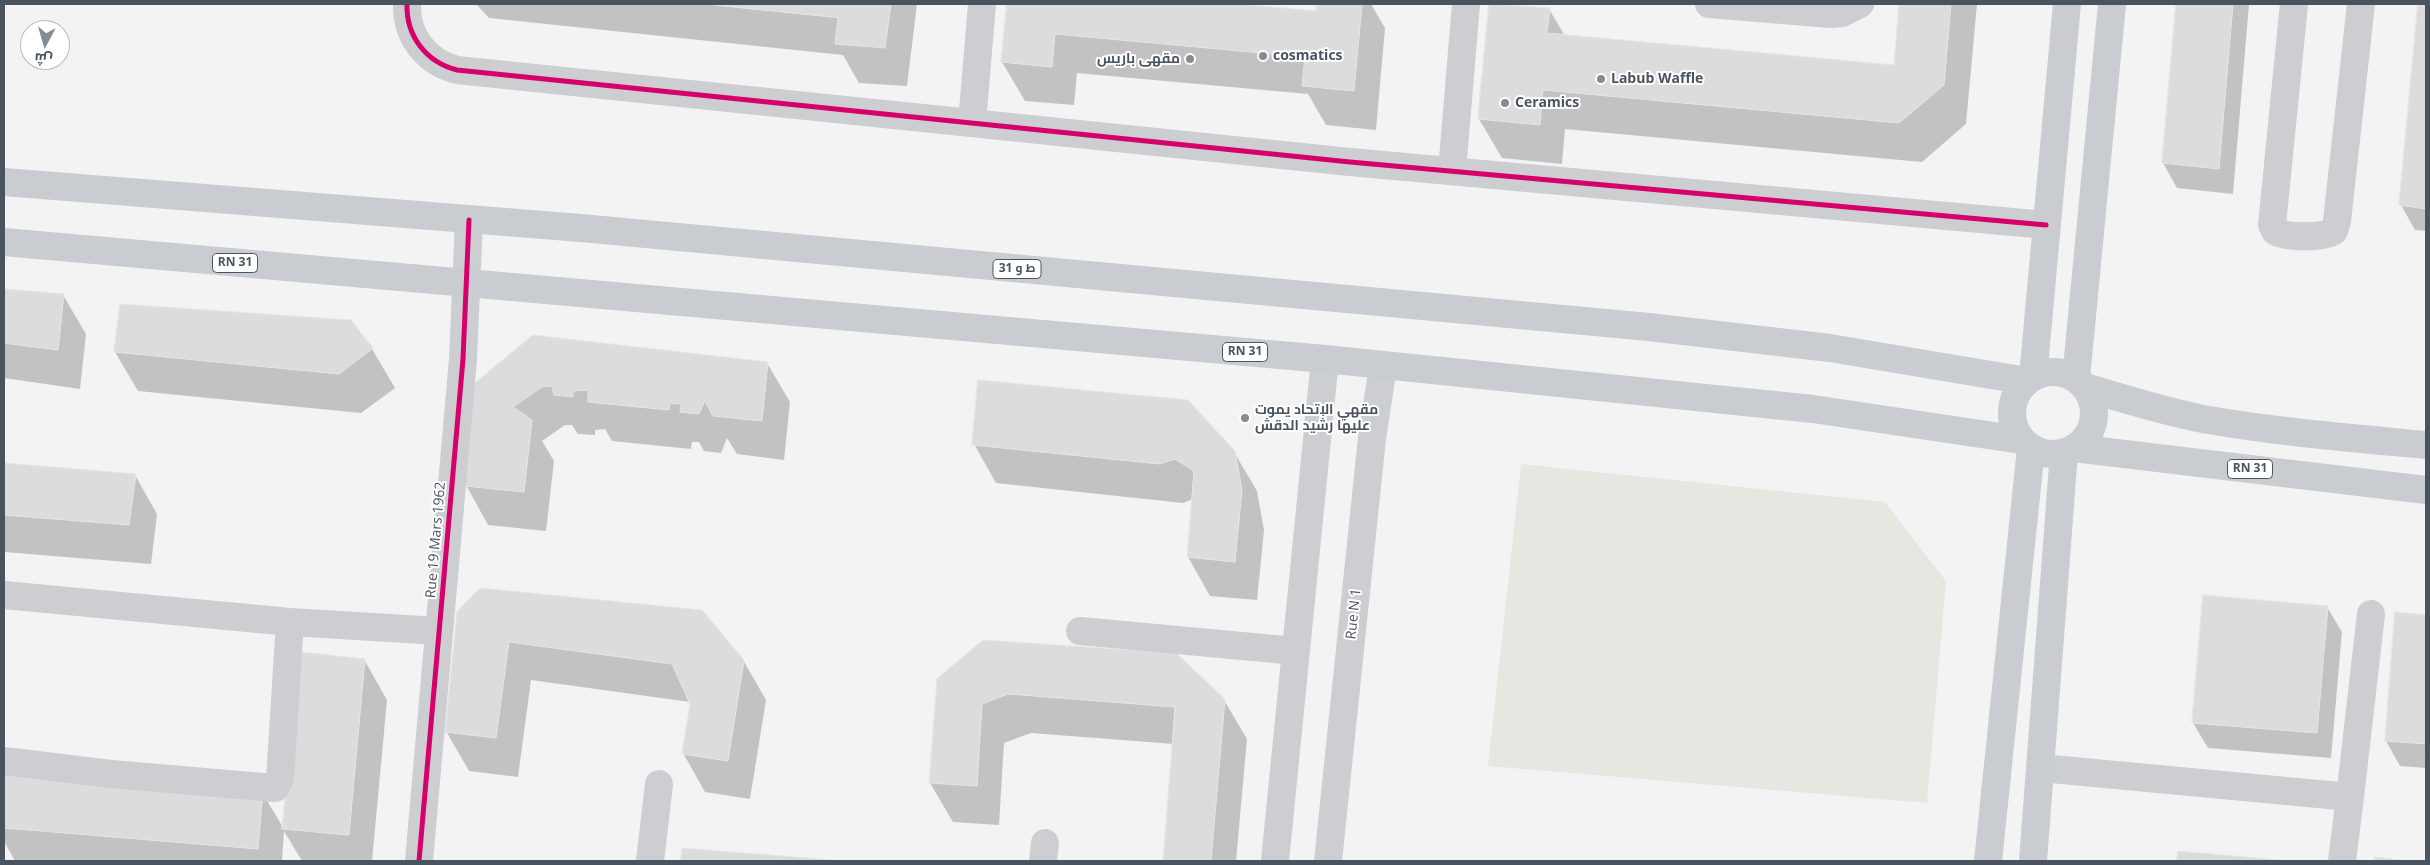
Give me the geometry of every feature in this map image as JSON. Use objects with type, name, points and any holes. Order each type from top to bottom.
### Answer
[{"type":"main road","points":[[2030,379],[2067,4]]},
{"type":"main road","points":[[2112,4],[2080,382],[2092,398],[2094,410],[2093,423],[2088,434],[2069,450],[2056,454],[2043,453],[2026,444],[2014,429],[2012,402],[2018,390],[2030,379],[2051,372],[2064,373],[2080,382],[2139,404],[2203,418],[2308,434],[2426,445]]},
{"type":"main road","name":"ط و 31","points":[[4,182],[591,229],[1649,327],[1830,348],[2030,379]]},
{"type":"main road","name":"RN 31","points":[[4,242],[1324,359],[1813,409],[2026,444]]},
{"type":"main road","points":[[1988,861],[2026,444]]},
{"type":"main road","points":[[2033,861],[2069,450]]},
{"type":"main road","name":"RN 31","points":[[2069,450],[2426,490]]},
{"type":"street","points":[[407,4],[408,24],[413,37],[434,61],[444,67],[457,70],[1452,171],[2046,225]]},
{"type":"street","points":[[972,123],[982,4]]},
{"type":"street","points":[[1452,171],[1466,4]]},
{"type":"street","points":[[1708,4],[1831,14],[1842,13],[1860,4]]},
{"type":"street","points":[[2294,4],[2272,225],[2275,231],[2281,234],[2323,236],[2334,231],[2337,221],[2361,4]]},
{"type":"street","name":"Rue 19 Mars 1962","points":[[419,861],[463,360],[469,220]]},
{"type":"street","points":[[1275,861],[1324,359]]},
{"type":"street","name":"Rue N 1","points":[[1328,861],[1371,448],[1383,366]]},
{"type":"street","points":[[4,595],[290,622],[439,631]]},
{"type":"street","points":[[2342,861],[2372,614]]},
{"type":"street","points":[[4,761],[111,774],[276,788],[280,779],[290,622]]},
{"type":"street","points":[[1080,631],[1296,651]]},
{"type":"street","points":[[2041,768],[2350,797]]},
{"type":"street","points":[[650,861],[659,784]]},
{"type":"shaded area","points":[[1521,464],[1885,502],[1946,581],[1927,803],[1488,766]]},
{"type":"building","points":[[704,4],[891,4],[885,48],[835,44],[838,18]]},
{"type":"building","points":[[1007,4],[1240,4],[1316,11],[1317,4],[1362,4],[1354,91],[1302,86],[1305,57],[1055,34],[1052,67],[1001,62]]},
{"type":"building","points":[[1489,4],[1550,8],[1547,33],[1894,65],[1899,4],[1951,4],[1944,85],[1899,123],[1543,90],[1540,125],[1478,119]]},
{"type":"building","points":[[2176,4],[2233,4],[2219,169],[2162,163]]},
{"type":"building","points":[[2418,4],[2426,4],[2426,209],[2399,205]]},
{"type":"building","points":[[4,289],[64,294],[58,350],[4,343]]},
{"type":"building","points":[[120,304],[351,320],[373,348],[339,374],[114,352]]},
{"type":"building","points":[[533,335],[768,362],[762,421],[713,416],[705,401],[699,414],[680,412],[681,404],[670,403],[669,410],[588,402],[588,390],[573,391],[573,397],[554,395],[552,386],[542,387],[513,407],[532,420],[524,492],[465,486],[474,384]]},
{"type":"building","points":[[978,380],[1188,400],[1235,451],[1242,490],[1235,562],[1187,557],[1194,471],[1175,459],[1160,464],[972,445]]},
{"type":"building","points":[[4,463],[136,474],[129,525],[4,515]]},
{"type":"building","points":[[480,588],[702,610],[744,660],[728,761],[682,754],[690,704],[672,664],[509,642],[496,738],[445,732],[457,612]]},
{"type":"building","points":[[2203,595],[2328,606],[2317,733],[2192,723]]},
{"type":"building","points":[[2395,612],[2426,615],[2426,744],[2385,741]]},
{"type":"building","points":[[983,640],[1176,653],[1225,699],[1211,861],[1163,861],[1175,707],[1008,694],[982,704],[977,786],[929,783],[937,679]]},
{"type":"building","points":[[301,652],[365,659],[349,835],[282,829]]},
{"type":"building","points":[[4,769],[263,791],[258,849],[4,828]]},
{"type":"building","points":[[682,848],[845,861],[681,861]]},
{"type":"building","points":[[2178,851],[2290,861],[2177,861]]},
{"type":"building","points":[[2375,857],[2408,861],[2375,861]]},
{"type":"cycle path","points":[[407,4],[410,27],[420,46],[436,61],[457,70],[1350,162],[2046,225]]},
{"type":"cycle path","points":[[419,861],[463,359],[469,220]]},
{"type":"place","name":"cosmatics","points":[[1263,56]]},
{"type":"place","name":"مقهى باريس","points":[[1190,59]]},
{"type":"place","name":"Labub Waffle","points":[[1601,79]]},
{"type":"place","name":"Ceramics","points":[[1505,103]]},
{"type":"place","name":"مقهي الإتحاد يموت عليها رشيد الدقش","points":[[1245,418]]}]
